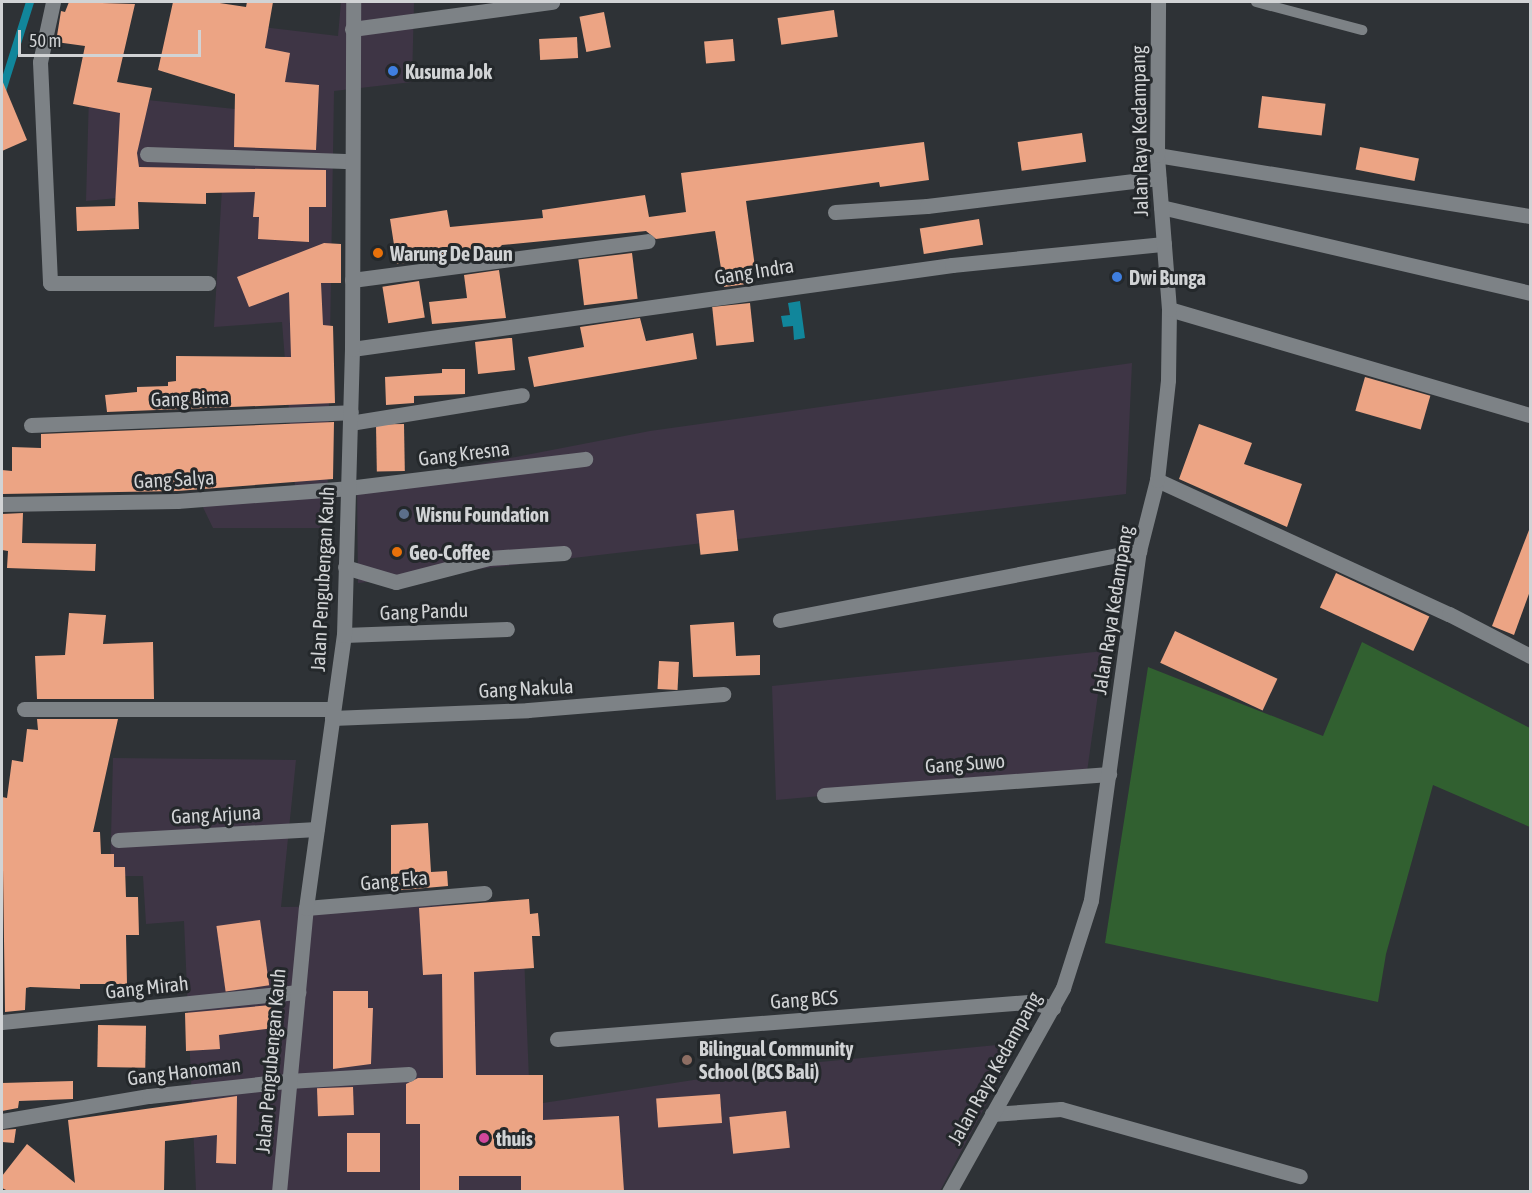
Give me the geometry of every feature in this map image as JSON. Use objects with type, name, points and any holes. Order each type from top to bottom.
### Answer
[{"type":"street","points":[[53,2],[40,62],[50,283],[208,282]]},
{"type":"street","name":"Jalan Pengubengan Kauh","points":[[279,1191],[306,908],[344,635],[352,349],[353,2]]},
{"type":"street","points":[[352,29],[552,2]]},
{"type":"street","name":"Jalan Raya Kedampang","points":[[949,1191],[1053,1008],[1084,931],[1109,774],[1139,551],[1157,480],[1168,380],[1169,309],[1157,155],[1158,2]]},
{"type":"street","points":[[147,154],[352,161]]},
{"type":"street","points":[[1157,155],[1530,216]]},
{"type":"street","points":[[835,212],[927,206],[1158,178]]},
{"type":"street","points":[[1161,207],[1530,293]]},
{"type":"street","points":[[352,280],[647,241]]},
{"type":"street","name":"Gang Indra","points":[[352,349],[952,265],[1164,244]]},
{"type":"street","points":[[1169,309],[1530,415]]},
{"type":"street","points":[[351,417],[522,395]]},
{"type":"street","name":"Gang Bima","points":[[31,424],[351,417]]},
{"type":"street","name":"Gang Kresna","points":[[348,488],[585,459]]},
{"type":"street","points":[[1157,480],[1449,614],[1530,656]]},
{"type":"street","name":"Gang Salya","points":[[2,504],[177,501],[348,488]]},
{"type":"street","points":[[780,620],[1139,551]]},
{"type":"street","points":[[345,567],[396,582],[489,558],[564,553]]},
{"type":"street","name":"Gang Pandu","points":[[344,635],[507,629]]},
{"type":"street","name":"Gang Nakula","points":[[24,709],[332,713],[528,710],[723,694]]},
{"type":"street","name":"Gang Suwo","points":[[824,795],[1109,774]]},
{"type":"street","name":"Gang Arjuna","points":[[118,840],[316,829]]},
{"type":"street","name":"Gang Eka","points":[[306,908],[484,893]]},
{"type":"street","name":"Gang Mirah","points":[[2,1022],[298,992]]},
{"type":"street","name":"Gang BCS","points":[[557,1039],[1032,1002],[1053,1008]]},
{"type":"street","name":"Gang Hanoman","points":[[2,1121],[93,1104],[288,1081],[409,1074]]},
{"type":"street","points":[[992,1114],[1061,1109],[1300,1176]]},
{"type":"lane","points":[[1256,2],[1362,30]]},
{"type":"shaded area","points":[[341,2],[414,2],[412,82],[334,91],[327,528],[213,528],[198,497],[295,487],[282,322],[214,327],[222,188],[86,201],[89,94],[235,109],[238,24],[338,36]]},
{"type":"shaded area","points":[[1132,363],[1126,494],[358,583],[357,488],[650,431]]},
{"type":"shaded area","points":[[1104,651],[1087,772],[776,800],[772,686]]},
{"type":"shaded area","points":[[113,758],[296,760],[281,907],[522,904],[530,1105],[799,1064],[1019,1043],[940,1191],[196,1191],[184,921],[146,924],[143,876],[110,876]]},
{"type":"green space","points":[[1362,642],[1530,728],[1530,827],[1433,785],[1386,954],[1378,1002],[1105,943],[1148,667],[1323,736]]},
{"type":"water","points":[[800,301],[805,338],[794,340],[793,326],[783,327],[781,316],[790,315],[788,303]]},
{"type":"building","points":[[69,2],[135,4],[117,82],[152,88],[137,153],[139,167],[326,170],[326,207],[309,207],[309,242],[258,239],[259,217],[253,217],[255,192],[206,193],[206,204],[138,202],[139,229],[77,231],[76,207],[115,206],[120,113],[73,104],[85,46],[56,42],[61,11],[65,12]]},
{"type":"building","points":[[173,2],[213,2],[246,7],[247,2],[273,2],[265,48],[290,53],[285,82],[319,85],[316,150],[234,147],[235,94],[158,70]]},
{"type":"building","points":[[834,10],[838,37],[781,45],[778,18]]},
{"type":"building","points":[[604,12],[611,47],[586,52],[579,17]]},
{"type":"building","points":[[577,37],[578,58],[540,60],[539,39]]},
{"type":"building","points":[[733,39],[735,61],[706,63],[704,42]]},
{"type":"building","points":[[2,80],[27,140],[2,151]]},
{"type":"building","points":[[1262,96],[1326,104],[1322,136],[1258,128]]},
{"type":"building","points":[[1082,133],[1086,162],[1022,171],[1018,142]]},
{"type":"building","points":[[924,142],[929,180],[880,187],[879,182],[746,201],[755,267],[746,268],[747,284],[724,287],[715,231],[656,239],[646,231],[502,245],[496,251],[397,264],[390,219],[447,210],[450,227],[543,218],[542,210],[645,195],[649,217],[686,212],[681,173]]},
{"type":"building","points":[[1360,147],[1419,158],[1415,181],[1356,170]]},
{"type":"building","points":[[979,219],[983,245],[924,254],[920,228]]},
{"type":"building","points":[[324,243],[341,244],[341,283],[321,283],[323,325],[333,326],[335,403],[107,412],[105,395],[137,392],[137,387],[168,386],[168,382],[176,381],[176,356],[291,357],[289,292],[249,307],[237,277]]},
{"type":"building","points":[[632,253],[638,299],[584,305],[578,260]]},
{"type":"building","points":[[499,270],[506,318],[432,324],[429,302],[467,298],[464,275]]},
{"type":"building","points":[[419,281],[425,318],[388,323],[382,287]]},
{"type":"building","points":[[750,303],[754,342],[716,346],[712,307]]},
{"type":"building","points":[[640,318],[646,341],[693,333],[697,359],[534,387],[528,357],[584,347],[580,327]]},
{"type":"building","points":[[512,338],[515,370],[478,374],[475,342]]},
{"type":"building","points":[[442,369],[465,369],[465,394],[414,396],[414,403],[386,405],[385,377],[442,373]]},
{"type":"building","points":[[1365,377],[1430,396],[1421,429],[1355,411]]},
{"type":"building","points":[[334,422],[333,479],[177,491],[2,494],[2,470],[12,471],[12,447],[41,448],[41,434]]},
{"type":"building","points":[[376,424],[404,424],[405,471],[377,471]]},
{"type":"building","points":[[1199,424],[1252,443],[1244,464],[1302,484],[1287,527],[1179,479]]},
{"type":"building","points":[[734,510],[738,551],[700,555],[696,514]]},
{"type":"building","points":[[23,513],[22,543],[96,544],[95,571],[7,568],[8,551],[2,550],[2,514]]},
{"type":"building","points":[[1529,530],[1530,591],[1514,635],[1492,626]]},
{"type":"building","points":[[1336,573],[1429,617],[1413,651],[1320,607]]},
{"type":"building","points":[[69,613],[106,615],[103,644],[153,642],[154,699],[37,699],[35,656],[65,655]]},
{"type":"building","points":[[734,622],[736,656],[760,655],[760,675],[693,677],[690,625]]},
{"type":"building","points":[[1175,631],[1277,679],[1263,710],[1160,663]]},
{"type":"building","points":[[659,661],[679,662],[678,690],[658,689]]},
{"type":"building","points":[[37,719],[118,719],[93,832],[100,832],[101,854],[114,854],[114,867],[125,867],[126,897],[138,897],[139,935],[126,935],[127,984],[80,984],[80,989],[30,987],[26,988],[25,1010],[5,1012],[2,797],[7,798],[12,760],[23,762],[27,729],[38,730]]},
{"type":"building","points":[[428,823],[431,872],[447,871],[448,886],[391,891],[391,825]]},
{"type":"building","points":[[529,899],[530,914],[538,913],[540,936],[532,936],[534,968],[474,972],[476,1075],[543,1075],[543,1120],[619,1116],[624,1191],[521,1191],[521,1176],[459,1176],[459,1191],[420,1191],[420,1124],[406,1124],[406,1084],[418,1078],[443,1078],[442,974],[423,975],[419,908]]},
{"type":"building","points":[[260,920],[269,985],[226,991],[216,926]]},
{"type":"building","points":[[333,991],[368,991],[368,1008],[373,1008],[371,1064],[333,1069]]},
{"type":"building","points":[[271,1005],[274,1028],[219,1035],[220,1049],[186,1051],[185,1013]]},
{"type":"building","points":[[98,1025],[146,1026],[145,1068],[97,1067]]},
{"type":"building","points":[[73,1081],[73,1099],[19,1101],[18,1108],[2,1111],[2,1083]]},
{"type":"building","points":[[353,1087],[354,1115],[318,1116],[317,1088]]},
{"type":"building","points":[[720,1094],[722,1123],[658,1127],[656,1098]]},
{"type":"building","points":[[237,1096],[236,1164],[216,1163],[217,1135],[165,1141],[164,1191],[8,1191],[2,1188],[2,1176],[27,1144],[75,1183],[68,1120]]},
{"type":"building","points":[[786,1111],[790,1148],[733,1154],[729,1117]]},
{"type":"building","points":[[16,1129],[14,1143],[2,1142],[2,1130]]},
{"type":"building","points":[[347,1133],[380,1133],[380,1172],[347,1172]]},
{"type":"waterway","points":[[2,91],[30,2]]},
{"type":"place","name":"Kusuma Jok","points":[[393,71]]},
{"type":"place","name":"Warung De Daun","points":[[378,253]]},
{"type":"place","name":"Dwi Bunga","points":[[1117,277]]},
{"type":"place","name":"Wisnu Foundation","points":[[404,514]]},
{"type":"place","name":"Geo-Coffee","points":[[397,552]]},
{"type":"place","name":"Bilingual Community School (BCS Bali)","points":[[687,1060]]},
{"type":"place","name":"thuis","points":[[484,1138]]}]
